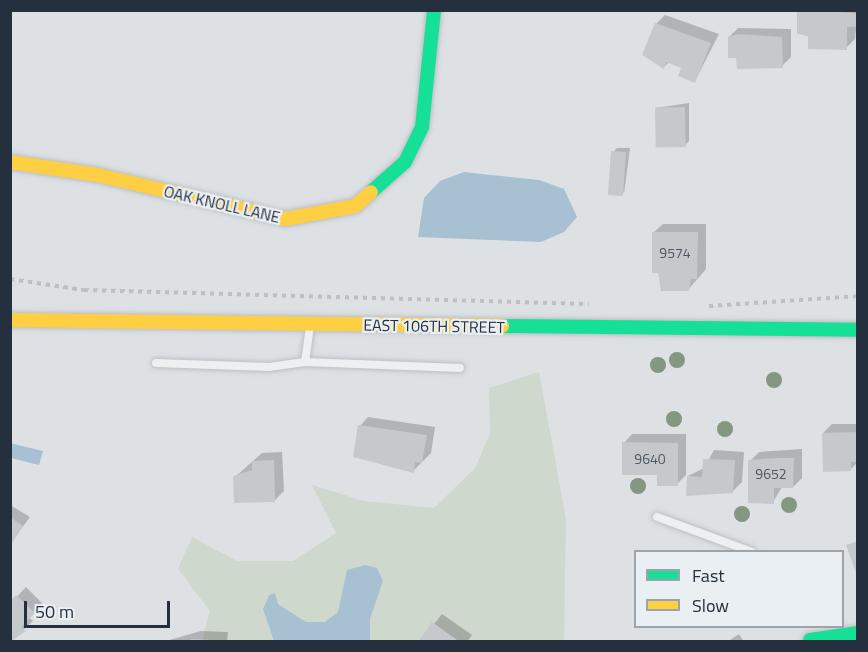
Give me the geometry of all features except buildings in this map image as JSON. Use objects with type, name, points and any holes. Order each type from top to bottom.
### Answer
[{"type":"main road","name":"OAK KNOLL LANE","points":[[10,162],[98,175],[285,219],[356,206],[405,162],[422,127],[434,10]]},
{"type":"main road","name":"EAST 106TH STREET","points":[[10,320],[858,330]]},
{"type":"main road","points":[[808,633],[858,633]]},
{"type":"lane","points":[[306,362],[310,324]]},
{"type":"lane","points":[[156,363],[269,367],[306,362],[460,368]]},
{"type":"lane","points":[[657,517],[747,550]]},
{"type":"path","points":[[10,279],[84,290],[556,299],[597,306]]},
{"type":"path","points":[[704,307],[858,296]]},
{"type":"shaded area","points":[[539,372],[566,519],[564,641],[202,641],[210,611],[178,569],[192,537],[237,561],[293,561],[336,533],[312,485],[364,501],[434,508],[475,468],[490,434],[489,388]]},
{"type":"water","points":[[464,172],[539,180],[564,189],[577,217],[564,232],[541,242],[418,237],[424,198],[440,181]]},
{"type":"water","points":[[10,443],[43,451],[39,465],[11,458]]},
{"type":"water","points":[[365,565],[377,568],[383,581],[370,619],[370,641],[274,641],[263,609],[269,595],[275,593],[278,604],[306,622],[325,622],[338,612],[347,570]]},
{"type":"traffic: fast","points":[[371,192],[405,162],[422,127],[434,10]]},
{"type":"traffic: fast","points":[[502,326],[858,330]]},
{"type":"traffic: fast","points":[[810,640],[858,633]]},
{"type":"traffic: slow","points":[[10,162],[98,175],[285,219],[355,206],[371,192]]},
{"type":"traffic: slow","points":[[10,320],[502,326]]}]
